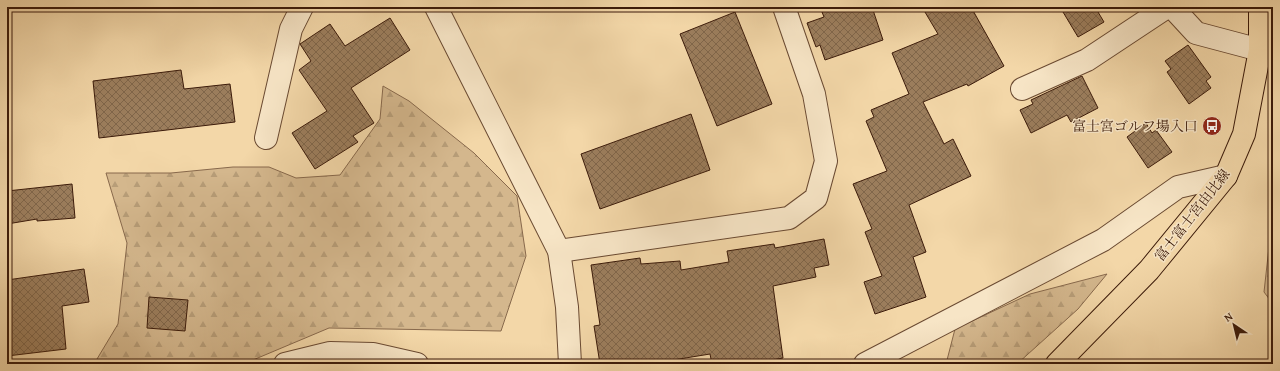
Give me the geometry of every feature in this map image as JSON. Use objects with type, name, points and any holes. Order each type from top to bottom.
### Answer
[{"type":"main road","name":"富士富士宮由比線","points":[[1057,364],[1149,270],[1226,176],[1244,134],[1266,53],[1260,7]]},
{"type":"street","points":[[266,138],[291,29],[302,7]]},
{"type":"street","points":[[436,7],[559,251],[568,307],[570,364]]},
{"type":"street","points":[[559,251],[789,218],[816,198],[826,161],[814,94],[784,7]]},
{"type":"street","points":[[1022,89],[1087,60],[1167,7]]},
{"type":"street","points":[[1172,7],[1196,33],[1266,53]]},
{"type":"street","points":[[865,364],[1103,240],[1178,187],[1226,176]]},
{"type":"street","points":[[285,364],[330,353],[373,354],[417,364]]},
{"type":"green space","points":[[383,86],[409,101],[474,153],[517,196],[526,256],[501,331],[329,328],[253,360],[249,364],[94,364],[118,324],[127,243],[106,173],[171,173],[233,167],[269,167],[296,178],[340,175],[380,119]]},
{"type":"green space","points":[[1271,229],[1273,231],[1273,304],[1264,292]]},
{"type":"green space","points":[[1107,274],[1078,309],[1017,364],[946,364],[955,329],[1030,294]]},
{"type":"building","points":[[835,7],[872,7],[883,40],[825,60],[820,45],[816,47],[807,23],[824,17],[822,12]]},
{"type":"building","points":[[922,7],[971,7],[1004,66],[968,86],[967,84],[923,102],[944,144],[953,139],[971,176],[909,205],[926,252],[913,257],[926,297],[875,314],[864,282],[882,276],[865,232],[872,229],[853,184],[887,171],[866,121],[874,117],[871,110],[909,94],[892,53],[938,34]]},
{"type":"building","points":[[1060,7],[1095,7],[1104,22],[1078,37]]},
{"type":"building","points":[[735,12],[772,104],[717,126],[680,34]]},
{"type":"building","points":[[390,18],[410,50],[351,88],[374,123],[353,136],[358,142],[315,169],[292,133],[327,111],[299,70],[311,61],[300,44],[330,24],[345,46]]},
{"type":"building","points":[[1188,45],[1211,77],[1206,81],[1211,88],[1189,104],[1167,72],[1171,69],[1165,61]]},
{"type":"building","points":[[181,70],[184,89],[230,84],[235,122],[99,138],[93,81]]},
{"type":"building","points":[[1082,76],[1098,108],[1071,122],[1067,115],[1031,133],[1020,110],[1033,104],[1031,100]]},
{"type":"building","points":[[691,114],[710,170],[600,209],[581,154]]},
{"type":"building","points":[[1146,123],[1152,133],[1156,130],[1172,152],[1148,168],[1127,137]]},
{"type":"building","points":[[72,184],[75,218],[37,221],[37,219],[7,224],[7,191]]},
{"type":"building","points":[[824,239],[829,265],[814,268],[816,277],[773,286],[783,358],[749,364],[712,364],[710,354],[667,361],[667,364],[600,364],[594,326],[600,325],[591,265],[640,258],[641,264],[680,261],[681,270],[729,262],[727,251],[774,244],[775,248]]},
{"type":"building","points":[[84,269],[89,302],[62,306],[66,349],[7,356],[7,280]]},
{"type":"building","points":[[149,297],[188,300],[185,331],[147,328]]},
{"type":"place","name":"富士宮ゴルフ場入口","points":[[1212,126]]}]
